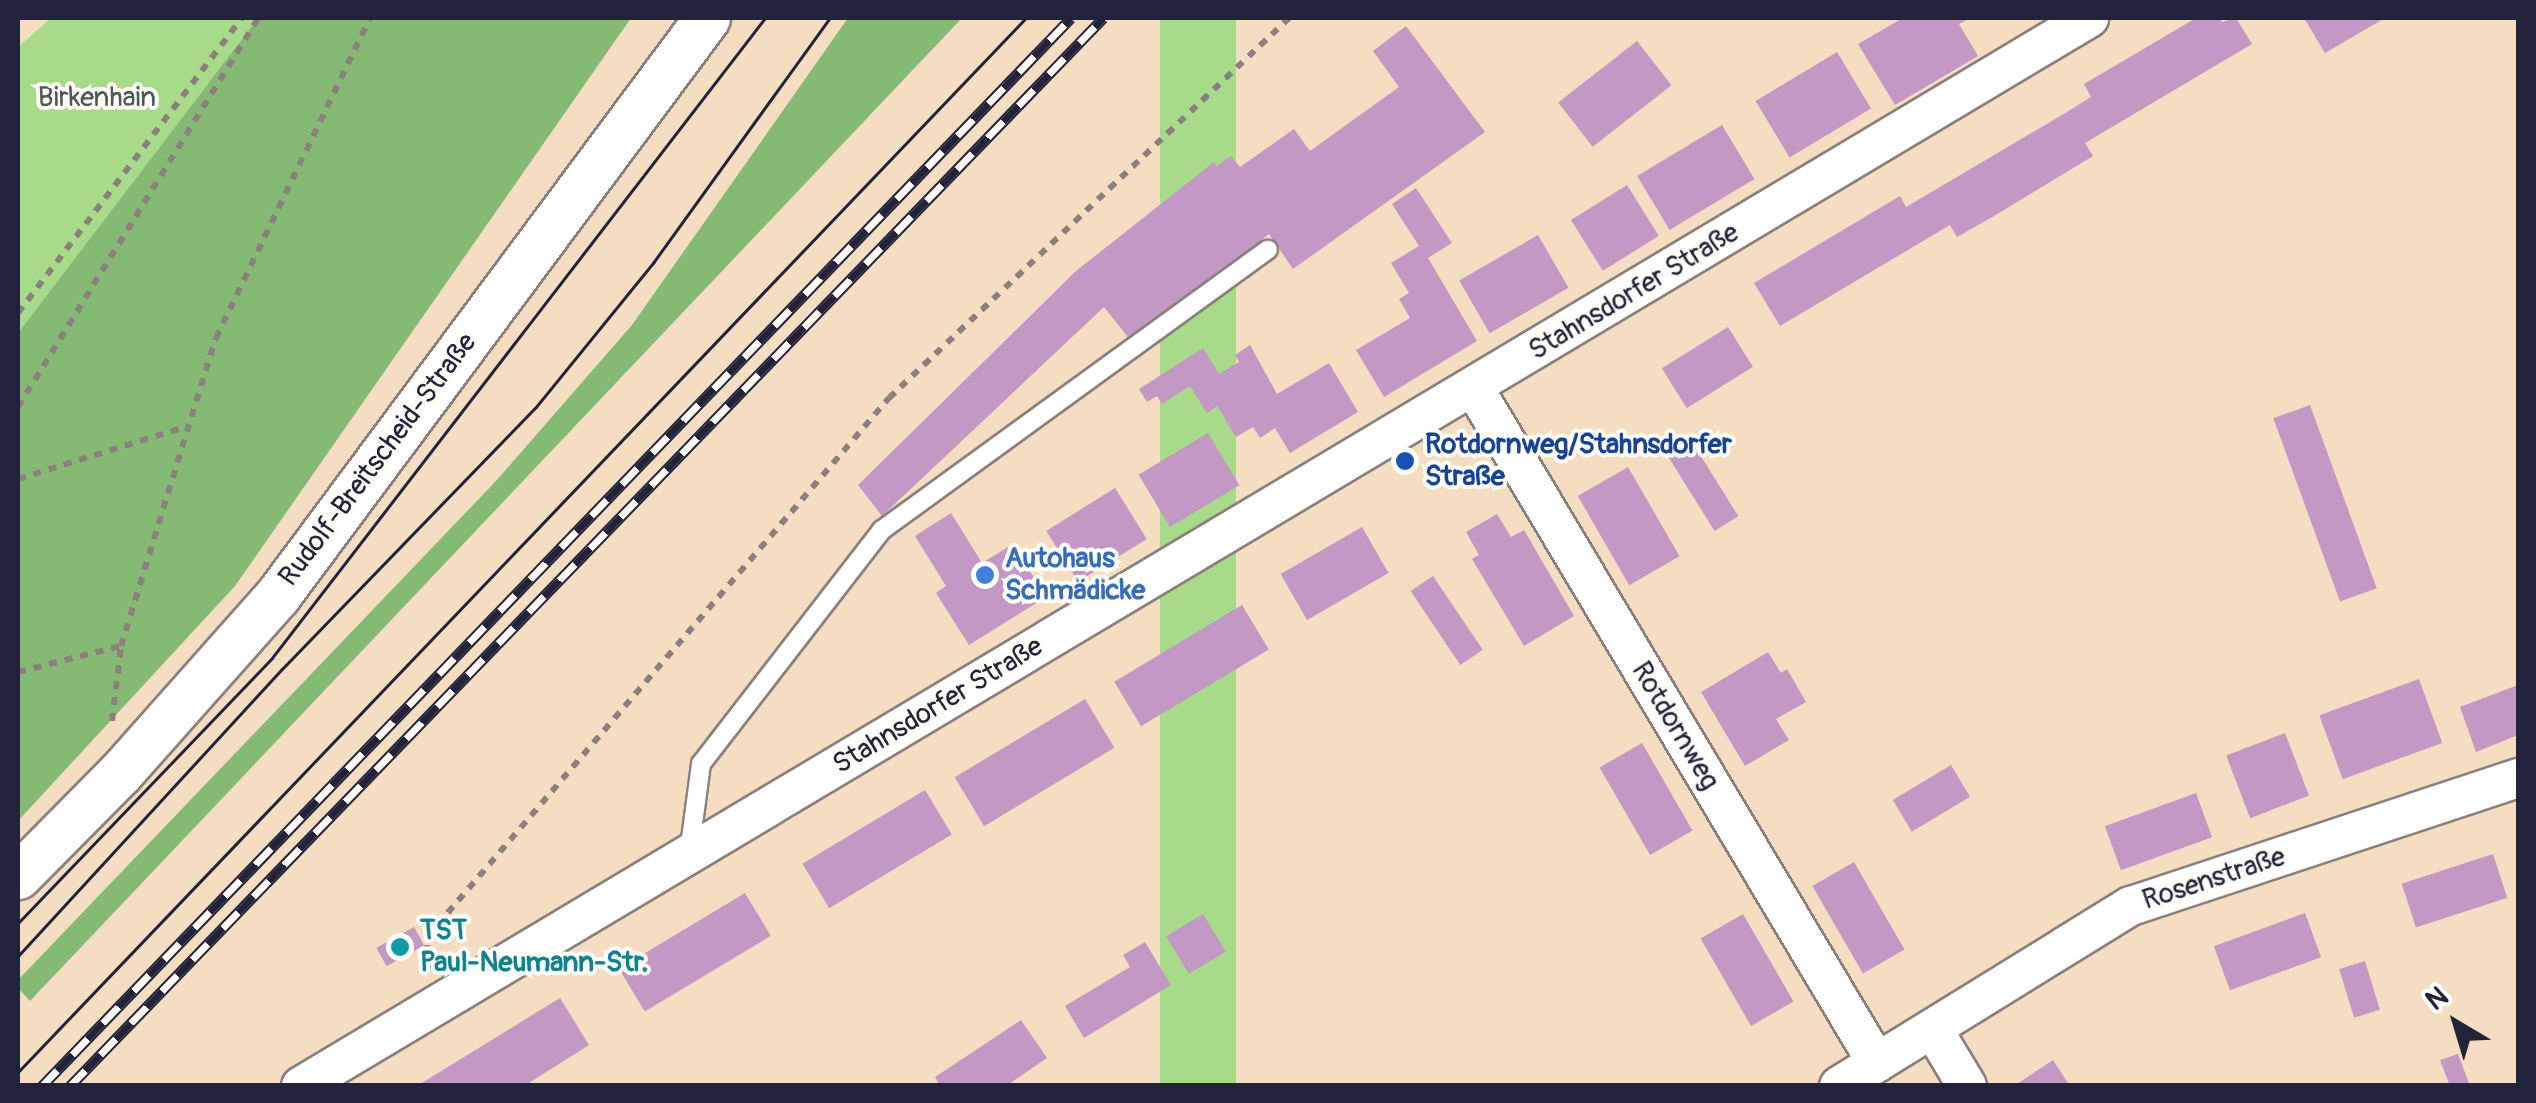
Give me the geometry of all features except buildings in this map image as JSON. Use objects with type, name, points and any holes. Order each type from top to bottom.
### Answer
[{"type":"street","name":"Stahnsdorfer Straße","points":[[300,1086],[2089,18]]},
{"type":"street","name":"Rudolf-Breitscheid-Straße","points":[[18,876],[120,773],[278,595],[695,22]]},
{"type":"street","name":"Rotdornweg","points":[[1474,388],[1877,1063]]},
{"type":"street","name":"Rosenstraße","points":[[1839,1086],[1934,1031],[2131,906],[2518,778]]},
{"type":"street","points":[[1934,1031],[1967,1086]]},
{"type":"lane","points":[[689,854],[701,764],[882,530],[1268,250]]},
{"type":"path","points":[[18,314],[242,18]]},
{"type":"path","points":[[18,407],[258,18]]},
{"type":"path","points":[[120,773],[111,718],[121,646],[216,338],[370,18]]},
{"type":"path","points":[[428,1010],[428,937],[889,398],[1289,18]]},
{"type":"path","points":[[18,479],[189,426]]},
{"type":"path","points":[[18,672],[121,646]]},
{"type":"green space","name":"Birkenhain","points":[[51,18],[258,18],[18,333],[18,47]]},
{"type":"green space","points":[[258,18],[631,18],[235,586],[18,821],[18,333]]},
{"type":"green space","points":[[848,18],[962,18],[30,1001],[18,988],[18,980],[496,481],[632,325]]},
{"type":"green space","points":[[1160,18],[1236,18],[1236,1086],[1160,1086]]},
{"type":"tram line","points":[[18,923],[272,658],[765,18]]},
{"type":"tram line","points":[[18,956],[282,669],[536,407],[653,263],[830,18]]},
{"type":"tram line","points":[[18,1072],[1026,18]]},
{"type":"railway","points":[[42,1086],[1071,18]]},
{"type":"railway","points":[[70,1086],[1103,18]]},
{"type":"place","name":"Rotdornweg/Stahnsdorfer Straße","points":[[1405,461]]},
{"type":"place","name":"Autohaus Schmädicke","points":[[985,575]]},
{"type":"place","name":"TST Paul-Neumann-Str.","points":[[400,947]]}]
